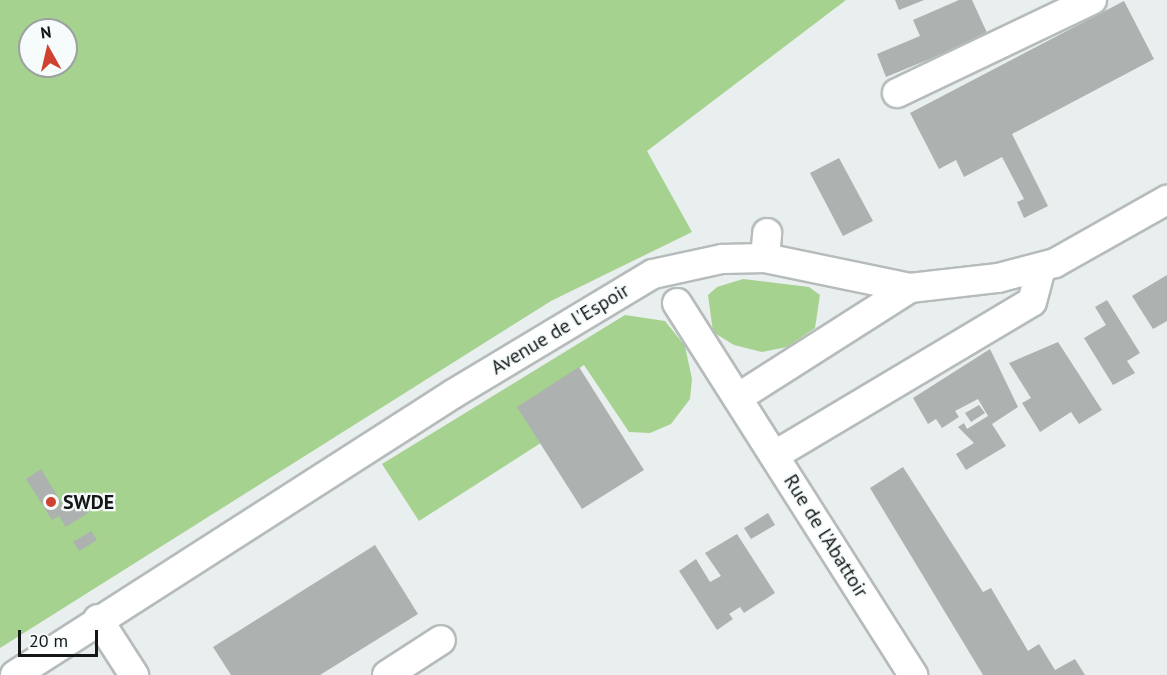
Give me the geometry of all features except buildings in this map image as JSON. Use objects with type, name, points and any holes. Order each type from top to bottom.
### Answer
[{"type":"street","points":[[897,93],[1092,0]]},
{"type":"street","name":"Avenue de l'Espoir","points":[[15,675],[98,619],[652,274],[722,259],[766,245],[910,288],[1041,268],[1109,237],[1167,200]]},
{"type":"street","points":[[775,455],[1032,302],[1041,268]]},
{"type":"street","points":[[739,397],[910,288]]},
{"type":"street","name":"Rue de l'Abattoir","points":[[677,303],[739,397],[913,675]]},
{"type":"street","points":[[98,619],[134,675]]},
{"type":"street","points":[[387,675],[441,640]]},
{"type":"green space","points":[[0,0],[846,0],[647,151],[692,232],[551,301],[0,648]]},
{"type":"green space","points":[[743,279],[809,287],[820,295],[815,328],[787,347],[762,352],[734,345],[713,332],[708,295],[717,287]]},
{"type":"green space","points":[[625,315],[665,321],[685,346],[692,379],[690,399],[671,424],[650,433],[629,432],[584,365],[525,404],[547,439],[419,521],[382,464]]},
{"type":"place","name":"SWDE","points":[[51,502]]}]
